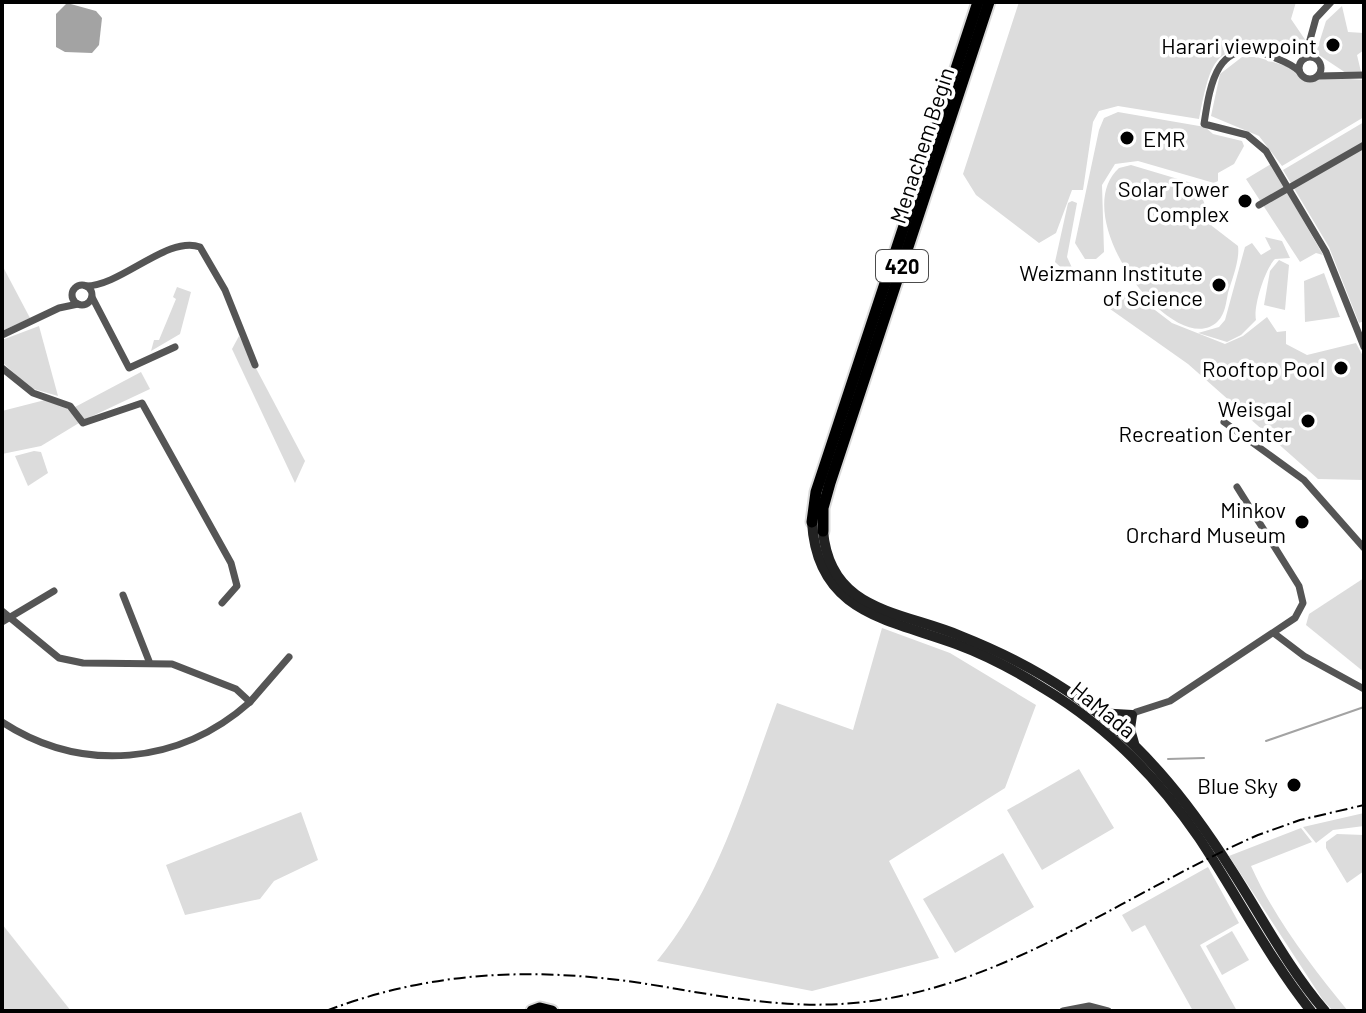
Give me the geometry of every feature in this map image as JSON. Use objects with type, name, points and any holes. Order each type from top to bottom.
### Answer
[{"type":"main road","name":"Menachem Begin","points":[[812,522],[816,492],[978,2]]},
{"type":"main road","name":"Menachem Begin","points":[[823,531],[823,508],[830,483],[989,2]]},
{"type":"main road","name":"HaMada","points":[[812,522],[823,568],[839,591],[857,608],[966,648],[1012,670],[1143,754],[1198,818],[1279,947],[1325,1011]]},
{"type":"main road","name":"HaMada","points":[[823,531],[833,569],[846,587],[865,602],[1007,656],[1097,712],[1192,829],[1279,967],[1311,1011]]},
{"type":"main road","points":[[1097,712],[1132,715],[1131,733],[1143,754]]},
{"type":"main road","points":[[532,1011],[544,1008],[552,1011]]},
{"type":"street","points":[[1299,71],[1316,18],[1331,2]]},
{"type":"street","points":[[1310,42],[1321,69],[1315,78]]},
{"type":"street","points":[[1364,75],[1304,77],[1286,62],[1246,51],[1224,62],[1210,87],[1204,124],[1254,139],[1266,151],[1326,252],[1364,347]]},
{"type":"street","points":[[1286,62],[1304,59],[1318,61],[1334,74]]},
{"type":"street","points":[[1259,205],[1364,145]]},
{"type":"street","points":[[59,308],[78,286],[103,284],[179,247],[200,247],[221,282],[255,365]]},
{"type":"street","points":[[2,335],[59,308],[81,305],[103,284]]},
{"type":"street","points":[[86,286],[129,368],[175,347]]},
{"type":"street","points":[[72,293],[81,305],[98,313]]},
{"type":"street","points":[[2,368],[33,393],[70,406],[83,423],[142,403],[231,563],[237,586],[222,603]]},
{"type":"street","points":[[1224,422],[1304,480],[1364,548]]},
{"type":"street","points":[[1113,732],[1132,715],[1170,701],[1275,634],[1295,618],[1303,603],[1299,586],[1237,487]]},
{"type":"street","points":[[5,620],[54,591]]},
{"type":"street","points":[[123,595],[149,661]]},
{"type":"street","points":[[2,611],[5,620],[59,658],[83,663],[149,661],[186,668],[236,689],[250,702]]},
{"type":"street","points":[[1275,634],[1294,650],[1364,689]]},
{"type":"street","points":[[2,722],[45,745],[76,754],[118,758],[195,740],[228,721],[250,702],[289,657]]},
{"type":"street","points":[[1063,1011],[1089,1006],[1108,1011]]},
{"type":"shaded area","points":[[1019,2],[1296,2],[1291,19],[1306,41],[1286,53],[1245,49],[1231,51],[1221,57],[1208,79],[1199,119],[1118,106],[1099,111],[1093,122],[1083,190],[1072,190],[1056,233],[1039,243],[976,195],[963,174]]},
{"type":"shaded area","points":[[67,3],[96,11],[102,18],[99,45],[92,53],[65,52],[56,47],[56,14]]},
{"type":"shaded area","points":[[1342,6],[1348,32],[1364,33],[1364,50],[1357,55],[1361,72],[1346,73],[1316,53],[1326,21]]},
{"type":"shaded area","points":[[1242,57],[1257,57],[1292,68],[1311,81],[1321,77],[1364,80],[1364,117],[1282,166],[1259,136],[1211,116],[1220,74]]},
{"type":"shaded area","points":[[1118,112],[1205,127],[1213,134],[1242,141],[1244,146],[1234,164],[1218,173],[1218,181],[1214,183],[1138,161],[1115,164],[1102,185],[1104,252],[1096,259],[1085,259],[1075,243],[1099,130],[1104,118]]},
{"type":"shaded area","points":[[1364,122],[1364,321],[1359,323],[1329,247],[1283,170]]},
{"type":"shaded area","points":[[1271,164],[1323,255],[1316,253],[1300,262],[1246,179]]},
{"type":"shaded area","points":[[1131,165],[1198,185],[1212,226],[1238,246],[1224,312],[1218,321],[1200,329],[1178,322],[1154,305],[1132,279],[1115,250],[1106,219],[1106,191],[1119,168]]},
{"type":"shaded area","points":[[1068,203],[1077,203],[1067,257],[1080,285],[1055,262]]},
{"type":"shaded area","points":[[1265,237],[1282,241],[1290,258],[1275,259],[1271,264],[1258,298],[1256,320],[1241,335],[1227,342],[1198,333],[1219,327],[1225,320],[1245,247],[1252,243],[1261,255],[1271,249]]},
{"type":"shaded area","points":[[1279,260],[1289,265],[1285,310],[1264,305],[1270,271]]},
{"type":"shaded area","points":[[2,265],[30,318],[2,331]]},
{"type":"shaded area","points":[[1324,273],[1340,317],[1305,322],[1304,281]]},
{"type":"shaded area","points":[[177,287],[191,292],[180,334],[151,351],[154,340],[159,340],[176,299],[173,297]]},
{"type":"shaded area","name":"Weisgal Recreation Center","points":[[1134,294],[1172,323],[1225,344],[1243,336],[1267,317],[1277,332],[1286,331],[1286,344],[1307,355],[1356,343],[1364,358],[1364,480],[1318,479],[1188,364],[1103,304]]},
{"type":"shaded area","points":[[39,326],[58,396],[30,388],[2,362],[2,340]]},
{"type":"shaded area","points":[[239,336],[305,461],[295,483],[232,349]]},
{"type":"shaded area","points":[[141,372],[150,389],[84,420],[75,407]]},
{"type":"shaded area","points":[[45,400],[66,407],[79,423],[41,446],[2,454],[2,411]]},
{"type":"shaded area","points":[[41,452],[48,473],[28,486],[15,456]]},
{"type":"shaded area","points":[[1364,578],[1364,672],[1306,625],[1309,614]]},
{"type":"shaded area","points":[[882,628],[950,653],[1036,705],[1005,788],[889,861],[939,958],[812,991],[657,961],[697,902],[728,838],[777,703],[853,730]]},
{"type":"shaded area","points":[[1079,769],[1114,828],[1042,870],[1007,810]]},
{"type":"shaded area","points":[[301,812],[318,860],[274,881],[260,899],[185,915],[166,865]]},
{"type":"shaded area","points":[[1364,813],[1364,826],[1333,830],[1316,843],[1303,827]]},
{"type":"shaded area","points":[[1301,828],[1312,842],[1251,866],[1295,942],[1348,1011],[1333,1011],[1323,1000],[1229,856]]},
{"type":"shaded area","points":[[1337,834],[1364,835],[1364,871],[1347,883],[1326,848],[1326,842]]},
{"type":"shaded area","points":[[1003,853],[1034,907],[955,953],[923,899]]},
{"type":"shaded area","points":[[1208,867],[1239,923],[1200,945],[1237,1011],[1193,1011],[1145,925],[1132,932],[1122,915]]},
{"type":"shaded area","points":[[2,924],[71,1011],[2,1011]]},
{"type":"shaded area","points":[[1232,931],[1249,960],[1222,975],[1206,946]]},
{"type":"waterway","points":[[1266,741],[1364,707]]},
{"type":"waterway","points":[[1168,759],[1204,758]]},
{"type":"railway","points":[[326,1011],[365,998],[443,980],[521,974],[600,978],[808,1005],[864,1002],[917,992],[968,977],[1018,957],[1258,835],[1300,820],[1364,805]]},
{"type":"place","name":"Harari viewpoint","points":[[1333,45]]},
{"type":"place","name":"EMR","points":[[1127,138]]},
{"type":"place","name":"Solar Tower Complex","points":[[1245,201]]},
{"type":"place","name":"Weizmann Institute of Science","points":[[1219,285]]},
{"type":"place","name":"Rooftop Pool","points":[[1341,368]]},
{"type":"place","name":"Weisgal Recreation Center","points":[[1308,421]]},
{"type":"place","name":"Minkov Orchard Museum","points":[[1302,522]]},
{"type":"place","name":"Blue Sky","points":[[1294,785]]}]
